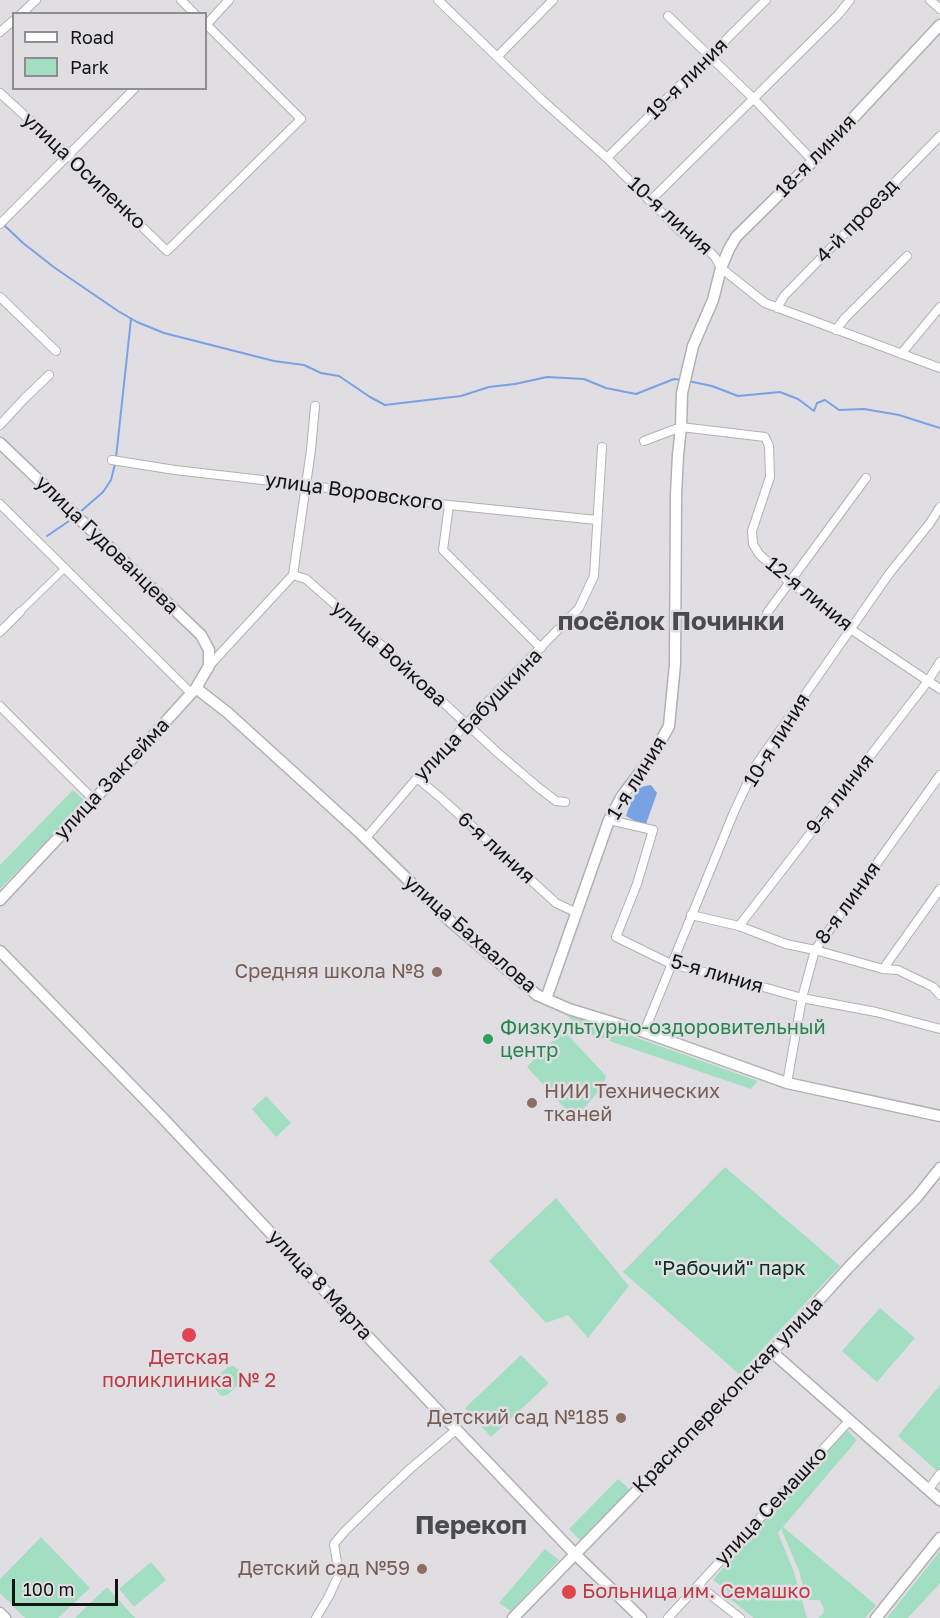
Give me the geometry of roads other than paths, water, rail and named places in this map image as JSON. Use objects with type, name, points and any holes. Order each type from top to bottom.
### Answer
[{"type":"street","points":[[23,12],[36,0]]},
{"type":"street","points":[[181,0],[193,12]]},
{"type":"street","points":[[207,24],[229,0]]},
{"type":"street","name":"10-я линия","points":[[438,0],[542,100],[608,158],[681,232],[703,245],[722,268],[765,303],[940,368]]},
{"type":"street","points":[[498,56],[553,0]]},
{"type":"street","name":"19-я линия","points":[[608,158],[766,0]]},
{"type":"street","points":[[650,201],[838,15],[850,0]]},
{"type":"street","points":[[930,0],[940,9]]},
{"type":"street","points":[[668,15],[753,98],[813,161]]},
{"type":"street","points":[[0,32],[12,22]]},
{"type":"street","name":"18-я линия","points":[[713,300],[722,268],[735,237],[813,161],[940,25]]},
{"type":"street","name":"улица Осипенко","points":[[0,93],[167,251],[301,119],[207,26]]},
{"type":"street","points":[[0,27],[0,32]]},
{"type":"street","points":[[0,224],[133,90]]},
{"type":"street","name":"4-й проезд","points":[[777,308],[784,296],[940,136]]},
{"type":"street","points":[[836,330],[845,318],[907,256]]},
{"type":"street","points":[[0,297],[56,351]]},
{"type":"street","name":"1-я линия","points":[[546,999],[609,820],[622,795],[653,754],[669,726],[675,664],[676,495],[682,393],[693,346],[713,300]]},
{"type":"street","points":[[901,354],[940,307]]},
{"type":"street","points":[[0,425],[49,375]]},
{"type":"street","points":[[209,666],[293,575],[315,406]]},
{"type":"street","points":[[644,441],[681,427]]},
{"type":"street","name":"12-я линия","points":[[681,427],[765,437],[769,446],[770,477],[752,531],[753,544],[759,554],[791,583],[852,630],[940,689]]},
{"type":"street","name":"улица Гудованцева","points":[[0,443],[201,635],[209,650],[209,666]]},
{"type":"street","name":"улица Бабушкина","points":[[365,839],[467,723],[579,608],[594,576],[602,447]]},
{"type":"street","name":"улица Воровского","points":[[112,460],[448,505],[597,520]]},
{"type":"street","points":[[767,613],[866,478]]},
{"type":"street","points":[[0,504],[193,690]]},
{"type":"street","points":[[448,505],[443,550],[542,648]]},
{"type":"street","name":"10-я линия","points":[[644,1032],[734,812],[756,765],[788,717],[940,507]]},
{"type":"street","points":[[0,632],[65,568]]},
{"type":"street","name":"улица Войкова","points":[[293,575],[306,579],[539,788],[556,801],[566,802]]},
{"type":"street","name":"9-я линия","points":[[740,926],[928,681],[940,662]]},
{"type":"street","name":"улица Закгейма","points":[[0,900],[193,690],[209,666]]},
{"type":"street","name":"улица Бахвалова","points":[[193,690],[228,713],[450,921],[537,995],[569,1009],[644,1032],[787,1083],[940,1116]]},
{"type":"street","points":[[0,706],[94,800]]},
{"type":"street","name":"8-я линия","points":[[787,1083],[802,998],[815,950],[940,776]]},
{"type":"street","name":"6-я линия","points":[[417,778],[556,903],[577,913]]},
{"type":"street","name":"5-я линия","points":[[609,820],[652,830],[636,884],[616,937],[671,964],[802,998],[876,1012],[940,1029]]},
{"type":"street","points":[[883,969],[940,890]]},
{"type":"street","points":[[692,915],[740,926],[786,944],[883,969],[898,970],[933,987],[940,995]]},
{"type":"street","name":"улица 8 Марта","points":[[0,951],[175,1131],[575,1554],[641,1618]]},
{"type":"street","name":"Красноперекопская улица","points":[[513,1618],[772,1352],[917,1197],[940,1168]]},
{"type":"street","points":[[772,1352],[940,1500]]},
{"type":"street","name":"улица Семашко","points":[[668,1618],[849,1421]]},
{"type":"street","points":[[316,1618],[339,1574],[334,1544],[411,1468],[457,1430]]},
{"type":"street","points":[[928,1490],[940,1474]]},
{"type":"street","points":[[876,1618],[940,1538]]},
{"type":"street","points":[[698,1585],[740,1618]]},
{"type":"street","points":[[0,1613],[5,1618]]},
{"type":"water","points":[[651,785],[657,793],[646,824],[626,816],[640,787]]},
{"type":"waterway","points":[[4,225],[55,268],[137,322],[164,333],[274,361],[304,365],[321,373],[339,376],[385,405],[461,396],[489,387],[547,377],[584,379],[606,388],[636,394],[674,379],[683,380]]},
{"type":"waterway","points":[[116,458],[131,319]]},
{"type":"waterway","points":[[688,381],[712,386],[738,396],[780,392],[798,399],[814,411],[817,403],[825,400],[839,410],[864,409],[899,415],[940,428]]},
{"type":"waterway","points":[[79,513],[103,492],[111,480],[115,464]]},
{"type":"waterway","points":[[47,536],[72,519]]},
{"type":"place","name":"Средняя школа №8","points":[[437,972]]},
{"type":"place","name":"Физкультурно-оздоровительный центр","points":[[488,1039]]},
{"type":"place","name":"НИИ Технических тканей","points":[[532,1103]]},
{"type":"place","name":"Детская поликлиника № 2","points":[[189,1335]]},
{"type":"place","name":"Детский сад №185","points":[[621,1418]]},
{"type":"place","name":"Детский сад №59","points":[[422,1569]]},
{"type":"place","name":"Больница им. Семашко","points":[[569,1592]]},
{"type":"district","name":"посёлок Починки","points":[[671,622]]},
{"type":"district","name":"Перекоп","points":[[471,1526]]},
{"type":"park label","name":"\"Рабочий\" парк","points":[[730,1269]]}]
